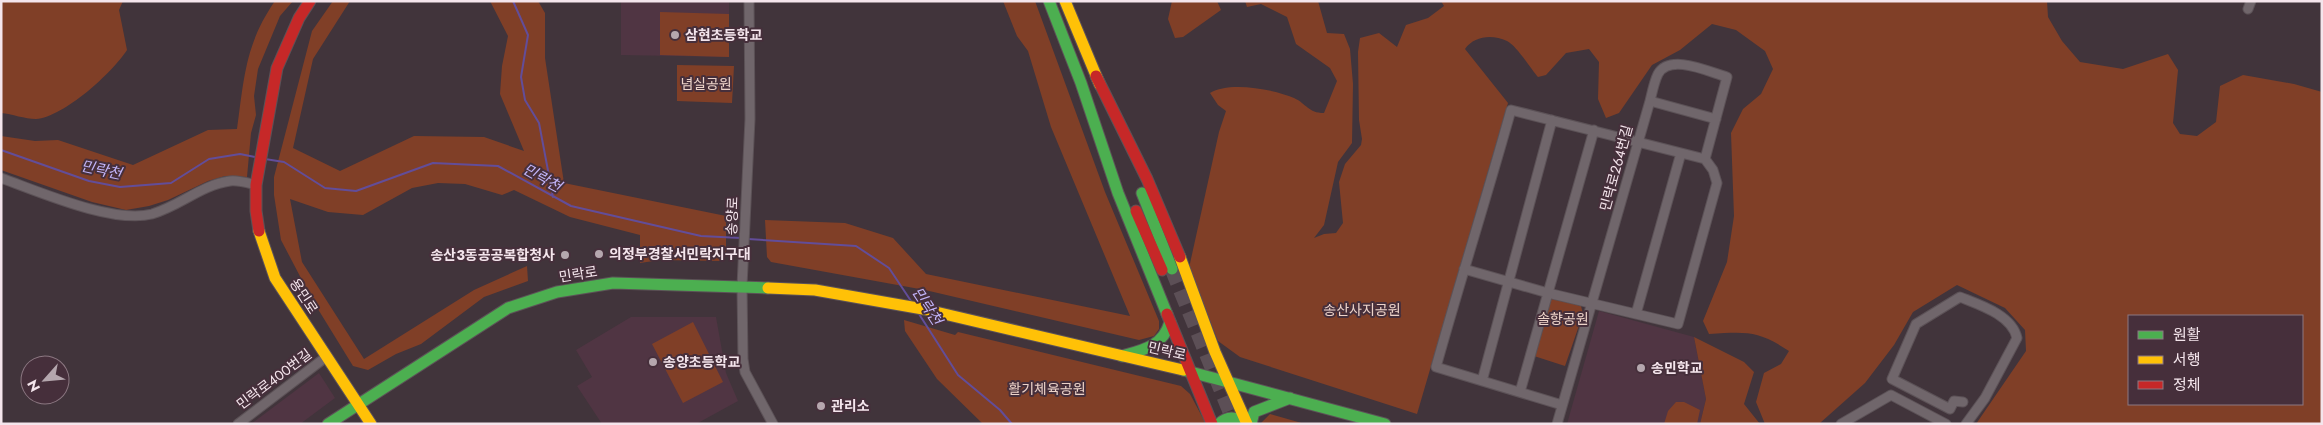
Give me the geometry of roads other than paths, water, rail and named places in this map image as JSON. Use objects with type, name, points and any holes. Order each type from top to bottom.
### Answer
[{"type":"main road","name":"용민로","points":[[310,1],[298,18],[277,68],[256,185],[256,211],[260,235],[275,278],[370,424]]},
{"type":"main road","points":[[1048,1],[1162,271],[1162,280],[1173,277],[1178,271],[1179,255]]},
{"type":"main road","points":[[1068,5],[1096,76],[1162,271],[1170,322],[1212,424]]},
{"type":"main road","points":[[1096,76],[1147,179],[1245,424]]},
{"type":"main road","name":"민락로","points":[[328,424],[508,308],[557,292],[613,283],[815,290],[868,299],[941,313],[1190,372],[1385,424]]},
{"type":"main road","points":[[1122,356],[1151,347],[1163,340],[1168,332],[1170,322]]},
{"type":"main road","points":[[1251,424],[1254,412],[1290,398]]},
{"type":"main road","points":[[1219,424],[1228,418],[1235,418],[1245,424]]},
{"type":"street","name":"송양로","points":[[749,1],[750,111],[742,286],[743,359],[746,372],[773,424]]},
{"type":"street","name":"민락로264번길","points":[[1557,424],[1658,74],[1665,66],[1678,63],[1727,77],[1705,159]]},
{"type":"street","points":[[1650,101],[1716,119]]},
{"type":"street","points":[[1464,269],[1548,293],[1678,324],[1717,183],[1713,170],[1705,159],[1511,110],[1464,269],[1436,367],[1562,405]]},
{"type":"street","points":[[1482,382],[1552,120]]},
{"type":"street","points":[[1520,392],[1594,130]]},
{"type":"street","points":[[1636,314],[1681,153]]},
{"type":"street","points":[[1,178],[95,210],[121,216],[151,214],[178,204],[207,187],[232,181],[256,185]]},
{"type":"street","points":[[1964,402],[1954,401],[1950,409],[1892,379],[1916,324],[1960,297],[1995,312],[2015,330],[2017,338],[1986,398],[1966,424]]},
{"type":"street","name":"민락로400번길","points":[[238,424],[326,357]]},
{"type":"street","points":[[1841,424],[1890,395],[1946,424]]},
{"type":"waterway","points":[[513,1],[528,35],[521,77],[525,100],[539,123],[553,197]]},
{"type":"waterway","name":"민락천","points":[[1,150],[89,181],[120,187],[171,183],[209,159],[240,154],[255,157]]},
{"type":"waterway","name":"민락천","points":[[265,159],[284,162],[325,188],[356,191],[433,163],[498,166],[571,206],[701,236],[741,238]]},
{"type":"waterway","name":"민락천","points":[[748,239],[856,246],[889,268],[911,301]]},
{"type":"waterway","name":"민락천","points":[[919,314],[958,375],[1000,410],[1012,424]]},
{"type":"tunnel","points":[[1172,269],[1235,424]]},
{"type":"place","name":"삼현초등학교","points":[[675,35]]},
{"type":"place","name":"의정부경찰서민락지구대","points":[[599,254]]},
{"type":"place","name":"송산3동공공복합청사","points":[[565,255]]},
{"type":"place","name":"송양초등학교","points":[[653,362]]},
{"type":"place","name":"송민학교","points":[[1641,368]]},
{"type":"place","name":"관리소","points":[[821,406]]},
{"type":"park label","name":"념실공원","points":[[706,84]]},
{"type":"park label","name":"송산사지공원","points":[[1362,310]]},
{"type":"park label","name":"솔향공원","points":[[1563,319]]},
{"type":"park label","name":"활기체육공원","points":[[1047,389]]}]
